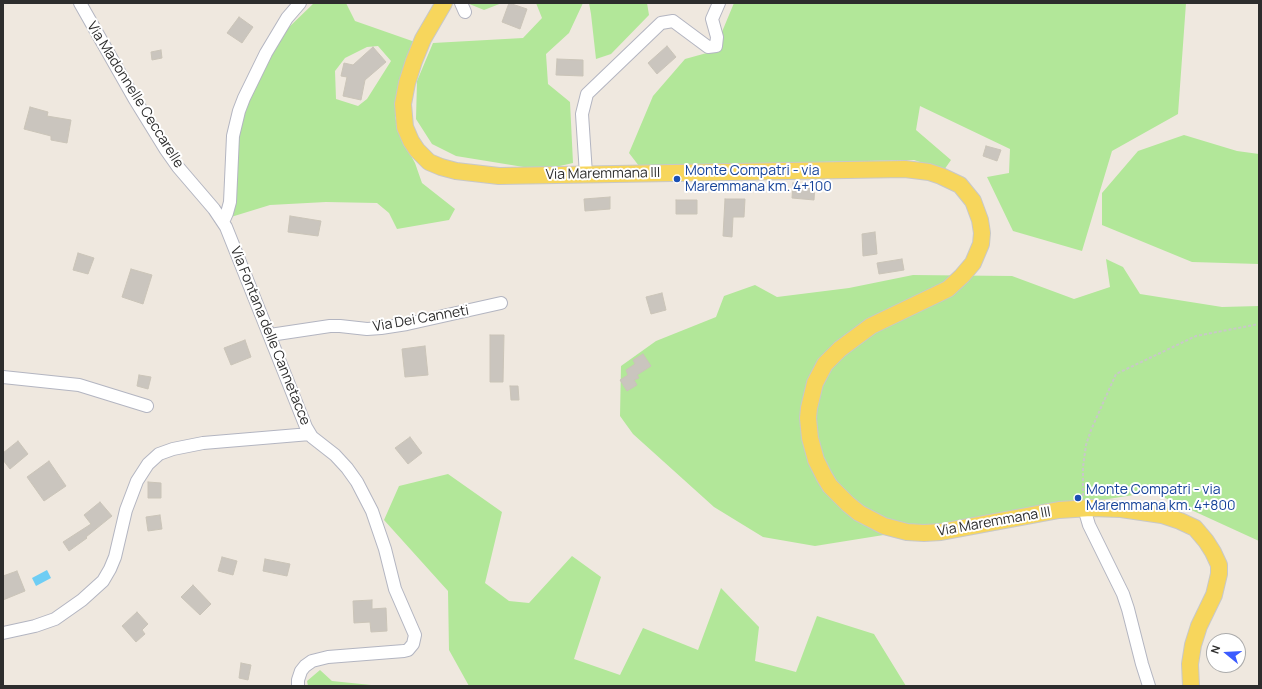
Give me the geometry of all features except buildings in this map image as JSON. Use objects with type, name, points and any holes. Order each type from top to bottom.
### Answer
[{"type":"main road","name":"Via Maremmana III","points":[[444,3],[419,47],[405,90],[404,104],[405,127],[408,136],[424,158],[433,164],[456,171],[499,176],[905,169],[929,172],[960,185],[973,201],[980,220],[981,244],[976,257],[967,271],[948,289],[871,326],[840,348],[825,364],[815,383],[808,418],[810,438],[816,460],[830,486],[859,513],[878,523],[907,532],[941,532],[1059,510],[1084,508],[1121,509],[1169,517],[1195,528],[1210,546],[1217,561],[1219,578],[1214,595],[1199,626],[1193,645],[1190,664],[1191,686]]},
{"type":"street","name":"Via Madonnelle Ceccarelle","points":[[80,3],[102,44],[166,150],[223,222]]},
{"type":"street","points":[[223,222],[230,202],[233,136],[239,111],[266,53],[290,14],[300,3]]},
{"type":"street","points":[[586,174],[582,114],[587,94],[661,23],[673,21],[708,47],[716,46],[717,37],[712,19],[719,3]]},
{"type":"street","name":"Via Fontana delle Cannetacce","points":[[223,222],[231,237],[310,434],[343,464],[353,477],[367,501],[382,537],[395,589],[414,631],[415,638],[411,647],[404,651],[328,657],[312,661],[301,671],[298,686]]},
{"type":"street","name":"Via Dei Canneti","points":[[270,336],[335,326],[366,329],[393,326],[501,303]]},
{"type":"street","points":[[3,377],[79,385],[147,406]]},
{"type":"street","points":[[3,633],[35,626],[55,619],[82,600],[102,581],[110,570],[115,557],[126,510],[137,480],[148,464],[159,454],[173,449],[203,443],[310,434]]},
{"type":"street","points":[[1084,508],[1091,530],[1123,594],[1149,686]]},
{"type":"path","points":[[1084,508],[1083,467],[1086,445],[1091,430],[1116,374],[1196,336],[1259,324]]},
{"type":"green space","points":[[314,3],[346,3],[355,21],[415,42],[398,90],[395,117],[403,141],[415,163],[422,183],[455,209],[449,220],[397,229],[389,213],[377,203],[326,202],[270,205],[231,217],[238,123],[255,80],[285,31]],"holes":[[[378,46],[391,61],[367,99],[358,106],[336,99],[335,71],[345,58],[367,47]]]},
{"type":"green space","points":[[467,3],[502,3],[484,10]]},
{"type":"green space","points":[[536,3],[583,3],[569,33],[546,54],[548,84],[570,102],[573,163],[542,170],[456,156],[432,144],[416,119],[417,81],[433,43],[523,38],[542,18]]},
{"type":"green space","points":[[589,3],[647,3],[649,15],[611,54],[596,59]]},
{"type":"green space","points":[[734,3],[1186,3],[1178,114],[1112,151],[1082,251],[1013,231],[987,177],[1009,173],[1010,149],[920,106],[916,130],[951,160],[944,170],[914,160],[639,166],[629,153],[653,96],[685,59],[714,51]]},
{"type":"green space","points":[[1184,135],[1237,151],[1259,154],[1259,264],[1192,262],[1102,225],[1102,193],[1138,151]]},
{"type":"green space","points":[[1106,259],[1123,267],[1140,294],[1222,307],[1259,306],[1259,541],[1152,492],[815,546],[763,537],[714,507],[633,434],[620,416],[621,366],[656,341],[716,317],[724,296],[755,285],[777,297],[849,288],[913,275],[1012,276],[1074,299],[1110,287]]},
{"type":"green space","points":[[448,474],[502,512],[485,583],[509,601],[529,603],[572,556],[601,577],[574,659],[620,675],[643,628],[698,650],[721,588],[759,627],[755,661],[796,672],[817,616],[874,634],[906,686],[469,686],[449,650],[448,591],[384,520],[399,486]]},
{"type":"green space","points":[[320,670],[332,681],[381,686],[308,686],[307,681]]},
{"type":"water","points":[[47,570],[51,578],[36,586],[32,578]]},
{"type":"place","name":"Monte Compatri - via Maremmana km. 4+100","points":[[677,179]]},
{"type":"place","name":"Monte Compatri - via Maremmana km. 4+800","points":[[1078,498]]}]
